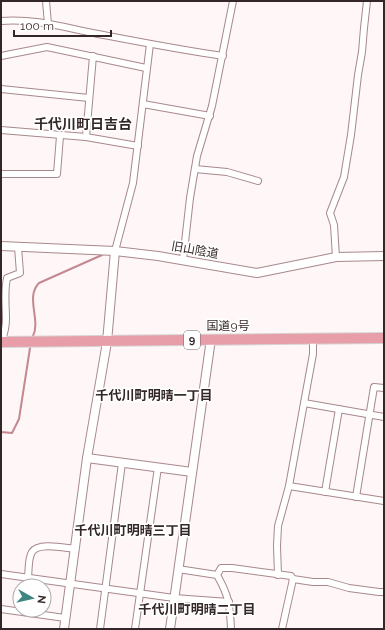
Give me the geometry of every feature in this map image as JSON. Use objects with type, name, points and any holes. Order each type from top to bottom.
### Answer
[{"type":"highway","name":"国道9号","points":[[1,342],[384,338]]},
{"type":"street","points":[[46,1],[48,24]]},
{"type":"street","points":[[182,260],[197,156],[210,116],[233,1]]},
{"type":"street","points":[[336,257],[334,225],[330,213],[344,177],[362,52],[367,1]]},
{"type":"street","points":[[1,21],[48,24],[150,44],[223,56]]},
{"type":"street","points":[[64,629],[87,458],[107,342],[115,251],[133,183],[150,44]]},
{"type":"street","points":[[1,56],[47,47],[146,68]]},
{"type":"street","points":[[86,137],[93,56]]},
{"type":"street","points":[[1,89],[89,98]]},
{"type":"street","points":[[143,104],[210,116]]},
{"type":"street","points":[[1,130],[86,137],[138,146]]},
{"type":"street","points":[[1,174],[57,174],[60,136]]},
{"type":"street","points":[[195,168],[227,172],[258,181]]},
{"type":"street","name":"旧山陰道","points":[[1,246],[115,251],[182,260],[257,273],[336,257],[384,256]]},
{"type":"street","points":[[1,342],[6,320],[5,287],[7,278],[20,273],[18,247]]},
{"type":"street","points":[[170,629],[212,339]]},
{"type":"street","points":[[278,575],[278,526],[289,486],[313,354],[313,339]]},
{"type":"street","points":[[356,497],[374,387],[384,388]]},
{"type":"street","points":[[304,403],[384,417]]},
{"type":"street","points":[[324,492],[339,409]]},
{"type":"street","points":[[87,458],[192,472]]},
{"type":"street","points":[[100,629],[122,463]]},
{"type":"street","points":[[135,629],[158,467]]},
{"type":"street","points":[[289,486],[384,501]]},
{"type":"street","points":[[28,577],[30,557],[33,551],[37,548],[48,546],[75,549]]},
{"type":"street","points":[[217,575],[221,568],[232,568],[290,576],[293,579],[313,582],[328,582],[348,588],[384,592]]},
{"type":"street","points":[[178,569],[217,575]]},
{"type":"street","points":[[1,574],[174,598],[229,602]]},
{"type":"street","points":[[217,575],[226,591],[229,602],[231,629]]},
{"type":"street","points":[[282,629],[293,579]]},
{"type":"street","points":[[1,609],[65,618]]},
{"type":"waterway","points":[[33,336],[35,330],[33,295],[39,283],[102,255]]},
{"type":"waterway","points":[[1,432],[12,433],[19,419],[30,348]]},
{"type":"district","name":"千代川町日吉台","points":[[83,124]]},
{"type":"district","name":"千代川町明晴一丁目","points":[[154,395]]},
{"type":"district","name":"千代川町明晴三丁目","points":[[133,530]]},
{"type":"district","name":"千代川町明晴二丁目","points":[[197,609]]}]
